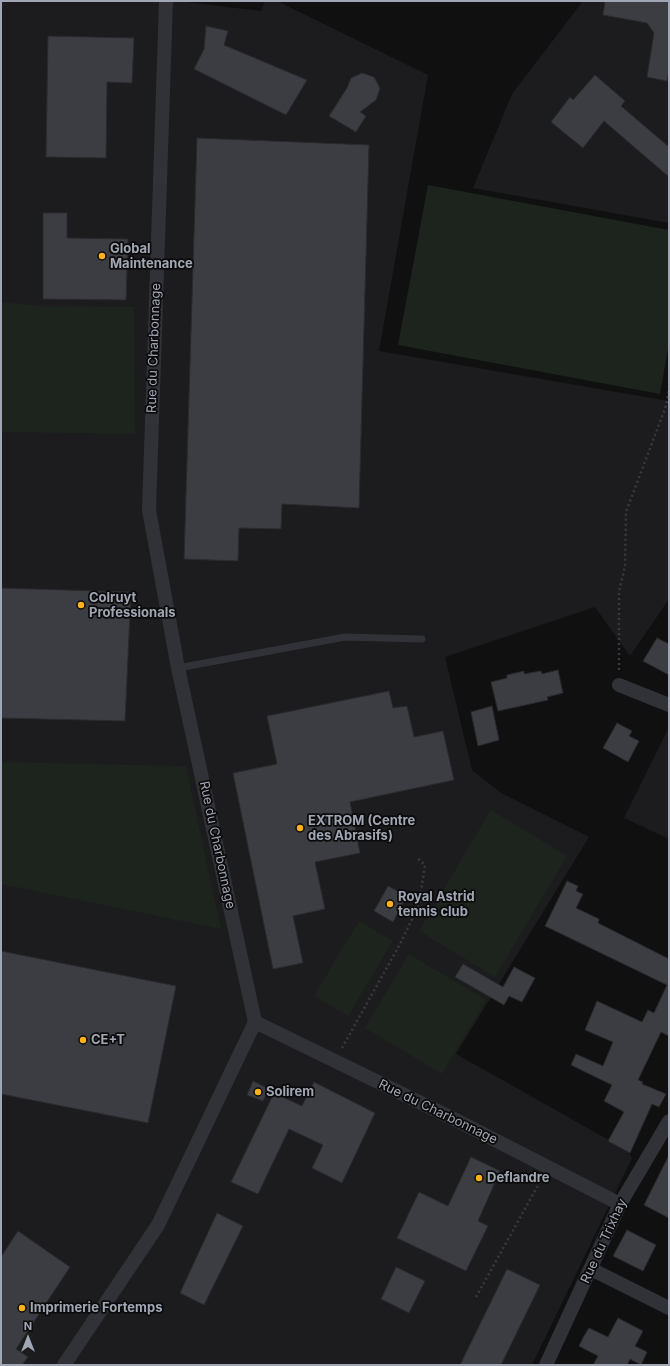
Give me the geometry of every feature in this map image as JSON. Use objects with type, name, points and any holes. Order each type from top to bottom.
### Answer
[{"type":"street","name":"Rue du Charbonnage","points":[[166,1],[149,510],[178,668],[255,1022],[620,1204]]},
{"type":"street","points":[[619,685],[669,705]]},
{"type":"street","points":[[64,1365],[158,1225],[255,1022]]},
{"type":"street","name":"Rue du Trixhay","points":[[546,1365],[620,1204],[669,1120]]},
{"type":"street","points":[[591,1269],[669,1308]]},
{"type":"lane","points":[[178,668],[345,637],[422,639]]},
{"type":"path","points":[[619,685],[619,592],[625,566],[626,512],[666,406],[669,389]]},
{"type":"path","points":[[334,1061],[400,944],[419,905],[425,865],[417,858]]},
{"type":"path","points":[[476,1297],[548,1167]]},
{"type":"shaded area","points":[[1,1],[178,1],[261,11],[265,1],[277,1],[428,75],[379,351],[669,401],[669,599],[630,656],[595,607],[445,657],[472,770],[501,793],[589,837],[456,1054],[609,1140],[629,1153],[632,1158],[532,1365],[1,1365]]},
{"type":"shaded area","points":[[583,1],[669,1],[669,223],[473,188],[512,94]]},
{"type":"shaded area","points":[[428,185],[669,230],[669,343],[660,394],[398,345]]},
{"type":"shaded area","points":[[1,302],[38,306],[134,307],[135,434],[1,432]]},
{"type":"shaded area","points":[[669,727],[669,839],[624,818]]},
{"type":"shaded area","points":[[1,762],[186,766],[221,929],[1,884]]},
{"type":"shaded area","points":[[491,810],[567,856],[495,977],[419,931]]},
{"type":"shaded area","points":[[359,921],[393,941],[348,1016],[314,996]]},
{"type":"shaded area","points":[[409,954],[486,1000],[442,1074],[365,1028]]},
{"type":"building","points":[[605,1],[669,1],[669,71],[667,81],[647,77],[654,33],[647,23],[603,15]]},
{"type":"building","points":[[206,26],[228,31],[224,45],[307,80],[286,115],[194,69],[204,49]]},
{"type":"building","points":[[48,36],[134,38],[132,83],[107,82],[106,158],[46,157]]},
{"type":"building","points":[[362,73],[374,77],[380,88],[376,100],[360,112],[366,116],[356,132],[329,116],[347,88],[351,78]]},
{"type":"building","points":[[595,75],[625,101],[621,106],[669,147],[669,177],[604,121],[583,148],[551,122],[570,97],[573,100]]},
{"type":"building","points":[[197,138],[369,145],[359,508],[282,504],[281,529],[239,528],[238,561],[184,559]]},
{"type":"building","points":[[43,213],[67,213],[67,238],[128,239],[126,300],[43,299]]},
{"type":"building","points":[[1,588],[131,592],[125,721],[1,718]]},
{"type":"building","points":[[657,638],[669,644],[669,675],[643,661]]},
{"type":"building","points":[[558,670],[563,693],[547,697],[548,700],[498,711],[491,682],[507,678],[507,675],[524,671],[524,674],[541,671],[542,674]]},
{"type":"building","name":"EXTROM (Centre des Abrasifs)","points":[[389,691],[393,708],[407,706],[414,737],[443,731],[454,780],[350,802],[360,853],[315,862],[325,909],[293,916],[303,963],[273,969],[233,773],[277,764],[267,716]]},
{"type":"building","points":[[492,706],[499,740],[478,746],[471,712]]},
{"type":"building","points":[[617,723],[632,731],[629,736],[639,741],[628,762],[603,748]]},
{"type":"building","points":[[567,881],[578,886],[576,891],[583,894],[576,908],[599,919],[598,923],[669,959],[669,1036],[661,1032],[638,1080],[643,1082],[642,1084],[666,1094],[659,1107],[652,1104],[630,1153],[608,1141],[624,1112],[604,1101],[612,1085],[571,1065],[576,1054],[603,1066],[613,1042],[585,1030],[597,1001],[642,1022],[648,1010],[654,1013],[667,985],[545,926]]},
{"type":"building","name":"Royal Astrid tennis club","points":[[388,886],[407,896],[393,922],[374,911]]},
{"type":"building","name":"CE+T","points":[[1,951],[176,986],[148,1123],[1,1094]]},
{"type":"building","points":[[463,964],[503,987],[514,967],[535,978],[522,1002],[509,996],[504,1005],[455,977]]},
{"type":"building","name":"Solirem","points":[[253,1081],[269,1089],[263,1101],[247,1095]]},
{"type":"building","points":[[314,1082],[375,1113],[342,1183],[312,1168],[323,1145],[289,1129],[258,1194],[231,1182],[274,1093],[302,1106]]},
{"type":"building","points":[[669,1155],[669,1218],[644,1205]]},
{"type":"building","points":[[471,1157],[500,1171],[478,1221],[488,1226],[466,1271],[397,1238],[419,1192],[448,1206]]},
{"type":"building","points":[[217,1213],[243,1226],[204,1305],[180,1293]]},
{"type":"building","points":[[627,1230],[656,1245],[643,1271],[613,1256]]},
{"type":"building","name":"Imprimerie Fortemps","points":[[18,1231],[70,1267],[16,1349],[28,1357],[22,1365],[1,1365],[1,1257]]},
{"type":"building","points":[[396,1267],[425,1281],[409,1313],[381,1299]]},
{"type":"building","points":[[507,1269],[540,1285],[501,1365],[460,1365]]},
{"type":"building","points":[[618,1318],[643,1331],[635,1346],[647,1352],[641,1365],[630,1359],[627,1365],[593,1365],[598,1356],[579,1346],[584,1336],[589,1328],[608,1337]]},
{"type":"place","name":"Global Maintenance","points":[[102,256]]},
{"type":"place","name":"Colruyt Professionals","points":[[81,605]]},
{"type":"place","name":"EXTROM (Centre des Abrasifs)","points":[[300,828]]},
{"type":"place","name":"Royal Astrid tennis club","points":[[390,904]]},
{"type":"place","name":"CE+T","points":[[83,1040]]},
{"type":"place","name":"Solirem","points":[[258,1092]]},
{"type":"place","name":"Deflandre","points":[[479,1178]]},
{"type":"place","name":"Imprimerie Fortemps","points":[[22,1308]]}]
